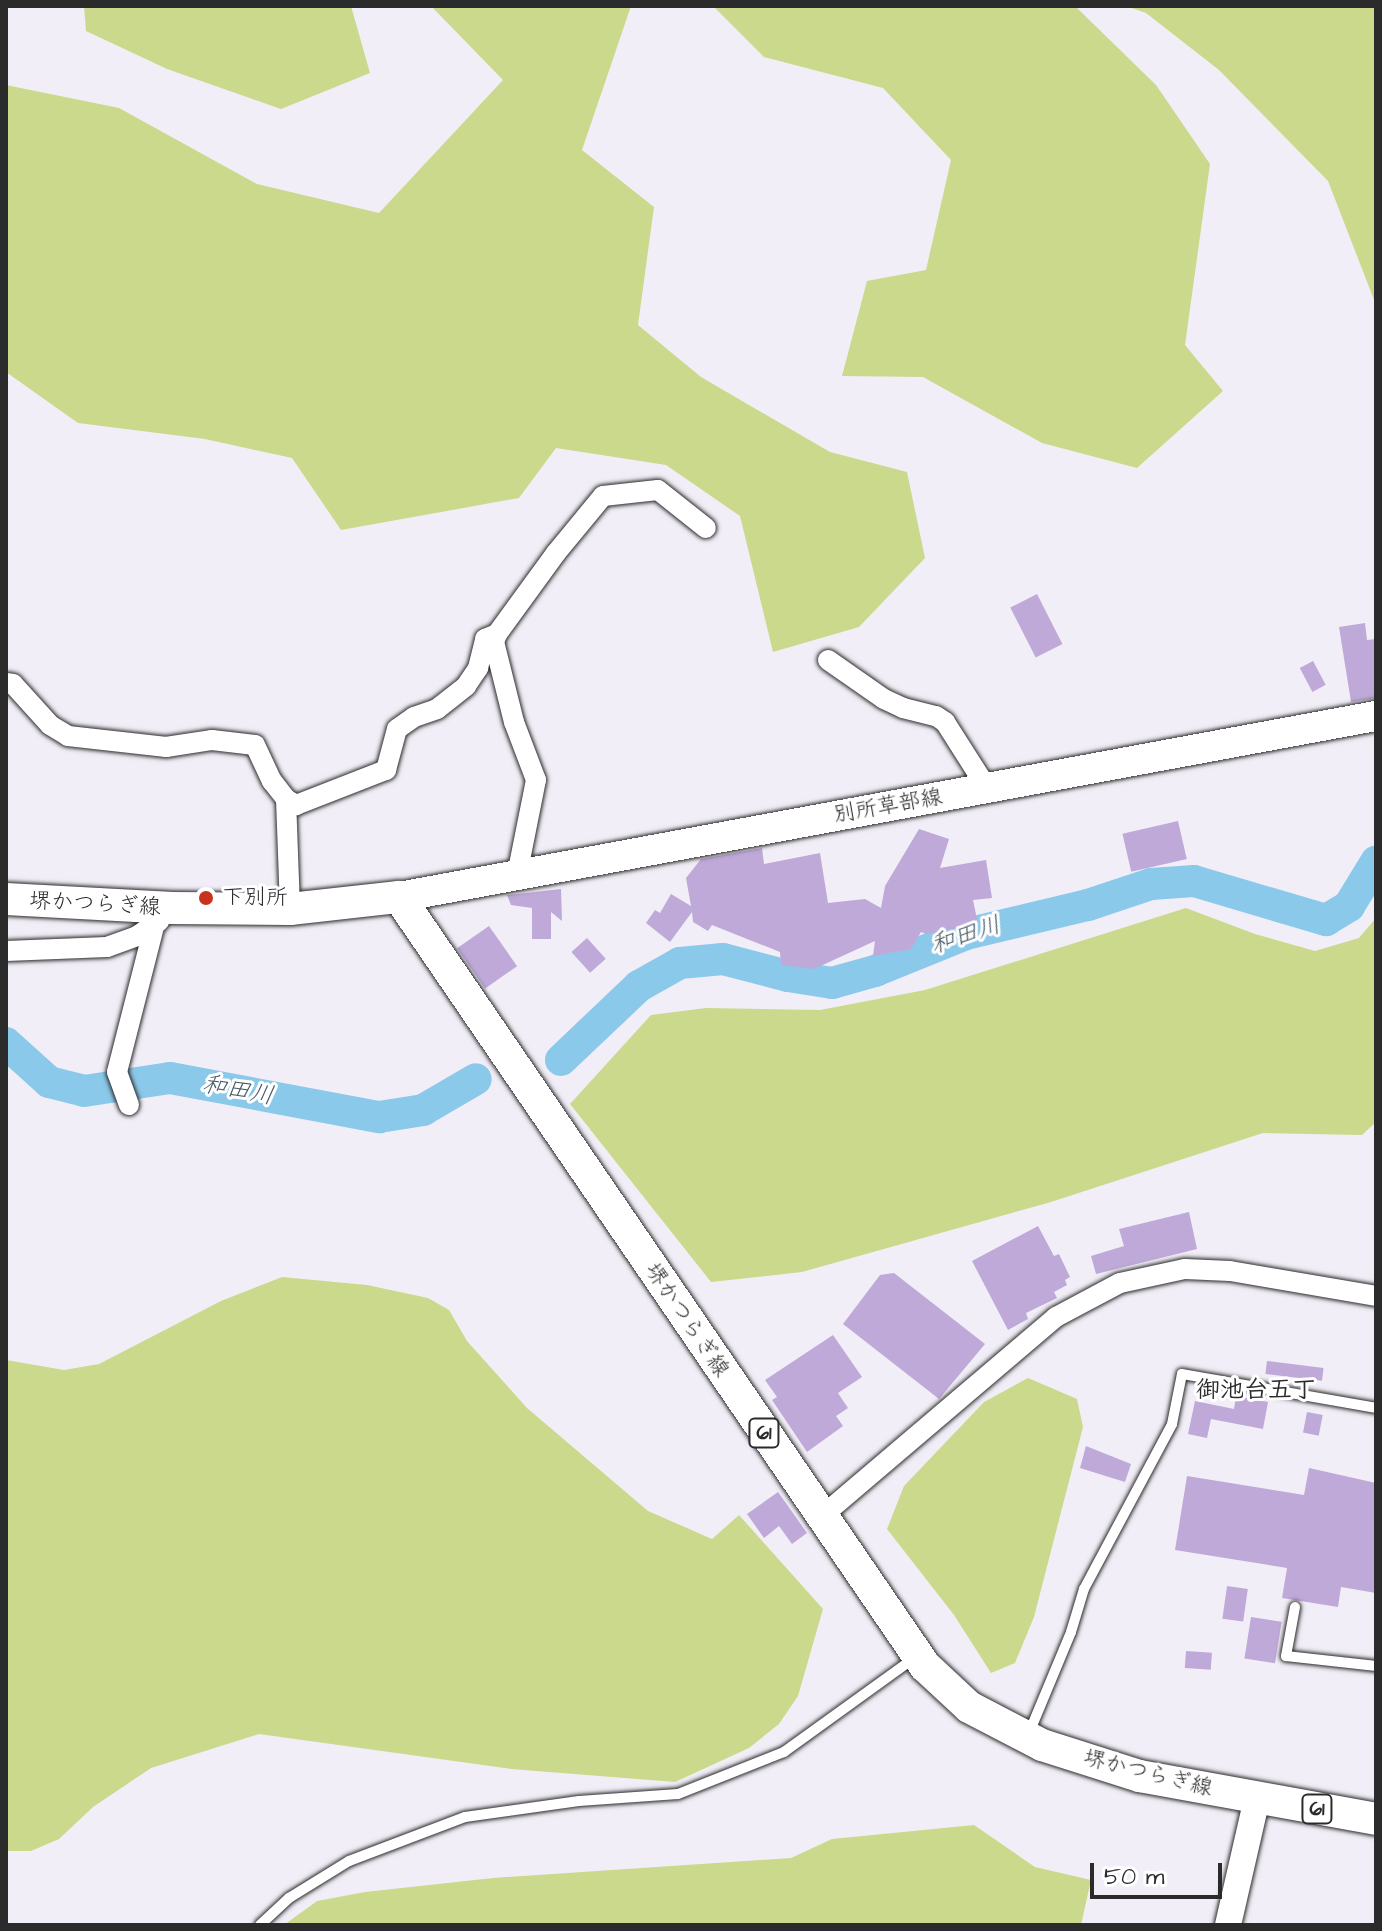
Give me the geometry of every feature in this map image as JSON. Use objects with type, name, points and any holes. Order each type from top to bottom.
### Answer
[{"type":"main road","name":"別所草部線","points":[[399,897],[1376,716]]},
{"type":"main road","name":"堺かつらぎ線","points":[[6,899],[163,918],[399,897],[918,1655],[969,1707],[1027,1737],[1140,1776],[1376,1819]]},
{"type":"street","points":[[517,875],[536,780],[514,722],[494,642],[497,634],[556,553],[603,496],[658,490],[706,528]]},
{"type":"street","points":[[6,683],[13,684],[50,725],[68,736],[166,747],[212,740],[255,745],[272,781],[286,799],[296,805],[386,770],[397,729],[459,693],[478,668],[485,639],[497,634]]},
{"type":"street","points":[[828,660],[884,699],[903,708],[936,716],[945,722],[987,788]]},
{"type":"street","points":[[286,799],[290,909]]},
{"type":"street","points":[[6,951],[107,947],[163,918]]},
{"type":"street","points":[[129,1105],[117,1072],[163,918]]},
{"type":"street","points":[[821,1517],[1044,1327],[1120,1283],[1185,1269],[1230,1271],[1376,1296]]},
{"type":"street","points":[[1228,1925],[1257,1798]]},
{"type":"lane","points":[[1027,1737],[1071,1632],[1084,1589],[1172,1424],[1182,1374],[1376,1408]]},
{"type":"lane","points":[[1295,1607],[1286,1656],[1376,1666]]},
{"type":"lane","points":[[260,1925],[289,1898],[349,1861],[465,1817],[579,1801],[678,1794],[784,1752],[918,1655]]},
{"type":"green space","points":[[84,6],[351,6],[370,73],[281,109],[167,69],[86,31]]},
{"type":"green space","points":[[431,6],[631,6],[582,150],[654,207],[638,325],[701,377],[830,452],[907,472],[925,558],[859,627],[773,652],[740,516],[666,465],[556,448],[519,498],[341,530],[292,458],[205,439],[78,423],[6,372],[6,85],[119,108],[257,184],[379,213],[503,80]]},
{"type":"green space","points":[[713,6],[1075,6],[1156,85],[1210,164],[1185,345],[1223,391],[1137,468],[1042,443],[923,377],[842,376],[867,281],[926,270],[951,160],[883,88],[764,57]]},
{"type":"green space","points":[[1126,6],[1376,6],[1376,305],[1328,181],[1219,70],[1146,13]]},
{"type":"green space","points":[[1186,908],[1255,934],[1315,951],[1359,938],[1376,918],[1376,1122],[1362,1135],[1263,1133],[1051,1202],[802,1272],[711,1282],[570,1104],[651,1015],[706,1008],[820,1010],[925,990]]},
{"type":"green space","points":[[282,1277],[367,1285],[428,1298],[449,1310],[467,1341],[527,1408],[648,1511],[712,1539],[739,1515],[823,1609],[798,1696],[779,1724],[749,1748],[675,1782],[511,1769],[259,1734],[151,1768],[93,1807],[59,1839],[31,1851],[6,1851],[6,1360],[64,1370],[99,1364],[221,1301]]},
{"type":"green space","points":[[1028,1378],[1077,1399],[1083,1427],[1034,1617],[1015,1663],[991,1673],[954,1615],[887,1529],[904,1486],[984,1402]]},
{"type":"green space","points":[[974,1825],[1035,1867],[1091,1880],[1081,1925],[284,1925],[317,1901],[365,1892],[493,1878],[791,1858],[832,1839]]},
{"type":"building","points":[[1037,594],[1062,644],[1036,658],[1010,608]]},
{"type":"building","points":[[1365,623],[1367,640],[1376,639],[1376,698],[1351,702],[1339,627]]},
{"type":"building","points":[[1313,661],[1326,685],[1312,692],[1300,668]]},
{"type":"building","points":[[1178,821],[1187,859],[1131,872],[1122,834]]},
{"type":"building","points":[[919,829],[949,839],[940,868],[986,860],[992,898],[973,900],[978,924],[926,934],[921,932],[911,949],[873,956],[875,941],[814,969],[781,965],[780,952],[712,925],[708,931],[693,922],[692,912],[670,942],[646,923],[655,910],[660,913],[671,894],[691,906],[686,878],[701,859],[762,848],[764,864],[820,853],[828,903],[865,899],[881,908],[885,886]]},
{"type":"building","points":[[561,889],[562,921],[551,912],[551,939],[532,939],[532,908],[511,905],[507,895]]},
{"type":"building","points":[[489,926],[517,966],[485,989],[457,948]]},
{"type":"building","points":[[587,938],[606,959],[590,973],[571,952]]},
{"type":"building","points":[[1189,1212],[1197,1249],[1096,1274],[1091,1256],[1124,1246],[1119,1229]]},
{"type":"building","points":[[1038,1226],[1054,1256],[1059,1254],[1070,1277],[1065,1280],[1067,1285],[1054,1292],[1057,1298],[1026,1313],[1028,1319],[1008,1330],[972,1261]]},
{"type":"building","points":[[894,1273],[985,1344],[939,1399],[843,1324],[880,1275]]},
{"type":"building","points":[[833,1335],[862,1377],[838,1393],[848,1408],[836,1416],[843,1426],[807,1452],[772,1400],[777,1397],[765,1380]]},
{"type":"building","points":[[1267,1361],[1324,1368],[1322,1381],[1265,1374]]},
{"type":"building","points":[[1236,1396],[1268,1402],[1263,1429],[1211,1419],[1207,1438],[1188,1434],[1195,1401],[1234,1409]]},
{"type":"building","points":[[1307,1412],[1323,1415],[1319,1436],[1303,1433]]},
{"type":"building","points":[[1086,1446],[1131,1464],[1125,1482],[1080,1468]]},
{"type":"building","points":[[1309,1468],[1376,1483],[1376,1593],[1341,1587],[1338,1607],[1282,1598],[1287,1568],[1175,1550],[1187,1476],[1304,1495]]},
{"type":"building","points":[[778,1492],[807,1533],[792,1544],[779,1526],[764,1538],[747,1514]]},
{"type":"building","points":[[1227,1586],[1248,1589],[1243,1622],[1222,1619]]},
{"type":"building","points":[[1251,1617],[1282,1622],[1275,1663],[1244,1658]]},
{"type":"building","points":[[1186,1651],[1212,1653],[1211,1670],[1185,1668]]},
{"type":"waterway","name":"和田川","points":[[561,1060],[639,986],[680,963],[723,959],[788,976],[832,983],[875,971],[966,934],[1088,905],[1151,884],[1194,881],[1326,920],[1349,906],[1376,862]]},
{"type":"waterway","name":"和田川","points":[[6,1043],[49,1082],[84,1091],[170,1078],[379,1117],[423,1110],[476,1079]]},
{"type":"place","name":"下別所","points":[[206,898]]},
{"type":"district","name":"御池台五丁","points":[[1256,1391]]}]
